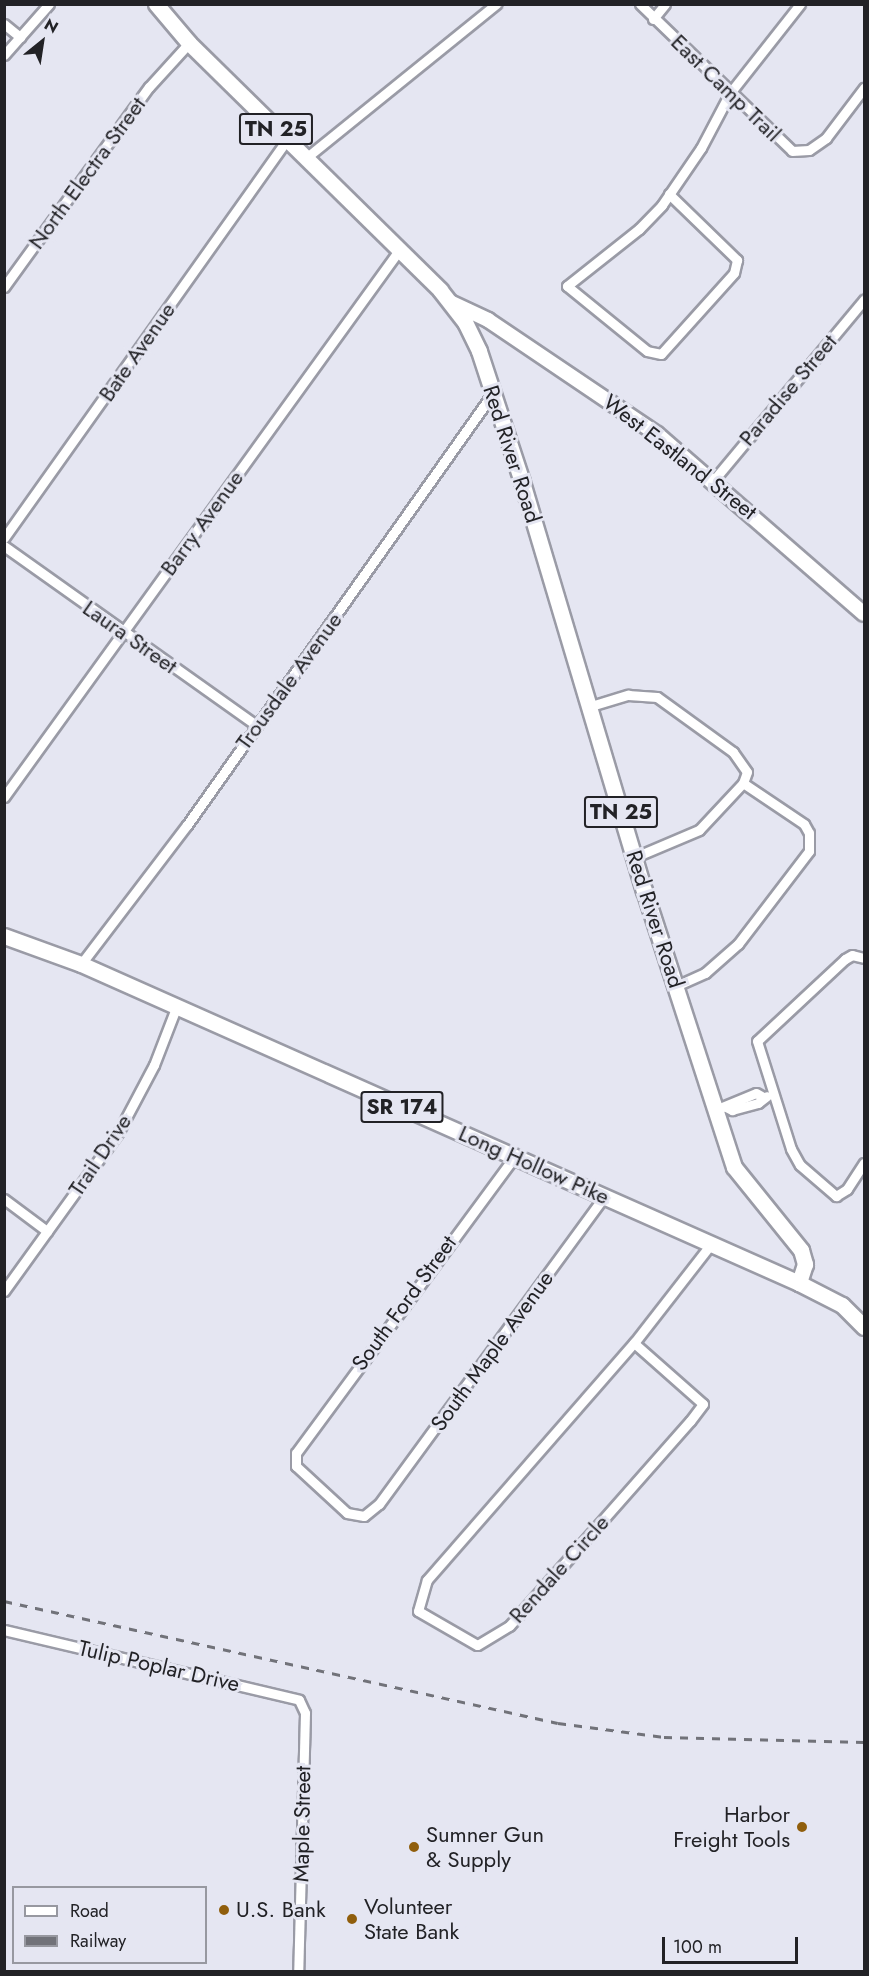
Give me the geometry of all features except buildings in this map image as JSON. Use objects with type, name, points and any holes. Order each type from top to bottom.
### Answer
[{"type":"main road","name":"TN 25","points":[[156,4],[189,43],[400,249]]},
{"type":"main road","name":"West Eastland Street","points":[[400,249],[450,302],[465,322]]},
{"type":"main road","name":"Red River Road","points":[[465,322],[493,393],[591,706],[634,857],[676,986],[720,1108],[742,1181],[801,1250],[805,1264],[799,1282]]},
{"type":"main road","name":"Long Hollow Pike","points":[[4,936],[81,964],[799,1282]]},
{"type":"main road","points":[[799,1282],[842,1305],[864,1327]]},
{"type":"street","points":[[4,55],[49,4]]},
{"type":"street","points":[[306,158],[496,4]]},
{"type":"street","name":"East Camp Trail","points":[[640,4],[792,151],[809,150],[826,138],[864,88]]},
{"type":"street","points":[[653,19],[665,4]]},
{"type":"street","points":[[669,194],[737,260],[734,273],[661,354],[647,351],[567,286],[639,229],[669,194],[701,148],[730,93],[800,4]]},
{"type":"street","points":[[4,24],[20,37]]},
{"type":"street","name":"North Electra Street","points":[[4,287],[149,87],[189,43]]},
{"type":"street","name":"Bate Avenue","points":[[4,538],[287,140]]},
{"type":"street","name":"Barry Avenue","points":[[4,797],[400,249]]},
{"type":"street","name":"Paradise Street","points":[[712,482],[864,300]]},
{"type":"street","name":"West Eastland Street","points":[[450,302],[488,320],[634,417],[864,614]]},
{"type":"street","name":"Trousdale Avenue","points":[[81,964],[257,726],[493,393]]},
{"type":"street","name":"Laura Street","points":[[4,546],[122,633],[257,726]]},
{"type":"street","points":[[591,706],[628,695],[657,697],[733,752],[744,763],[747,772],[743,783],[699,830],[634,857]]},
{"type":"street","points":[[676,986],[705,973],[738,944],[809,851],[809,833],[804,824],[743,783]]},
{"type":"street","points":[[864,958],[852,955],[845,959],[760,1035],[757,1048],[768,1096],[791,1149],[801,1165],[829,1193],[841,1194],[864,1163]]},
{"type":"street","name":"Trail Drive","points":[[4,1291],[118,1133],[154,1065],[176,1008]]},
{"type":"street","points":[[720,1108],[732,1110],[749,1106],[768,1096]]},
{"type":"street","name":"South Ford Street","points":[[379,1504],[364,1516],[347,1513],[296,1466],[296,1453],[515,1156]]},
{"type":"street","name":"South Maple Avenue","points":[[379,1504],[604,1197]]},
{"type":"street","points":[[4,1199],[47,1231]]},
{"type":"street","name":"Rendale Circle","points":[[634,1343],[703,1404],[690,1421],[509,1626],[477,1645],[418,1611],[427,1580],[634,1343],[711,1244]]},
{"type":"street","name":"Tulip Poplar Drive","points":[[4,1630],[299,1700],[305,1713]]},
{"type":"street","name":"Maple Street","points":[[298,1971],[305,1713]]},
{"type":"railway","points":[[4,1601],[558,1723],[664,1737],[864,1742]]},
{"type":"place","name":"Harbor Freight Tools","points":[[802,1827]]},
{"type":"place","name":"Sumner Gun & Supply","points":[[414,1847]]},
{"type":"place","name":"U.S. Bank","points":[[224,1910]]},
{"type":"place","name":"Volunteer State Bank","points":[[352,1919]]}]
